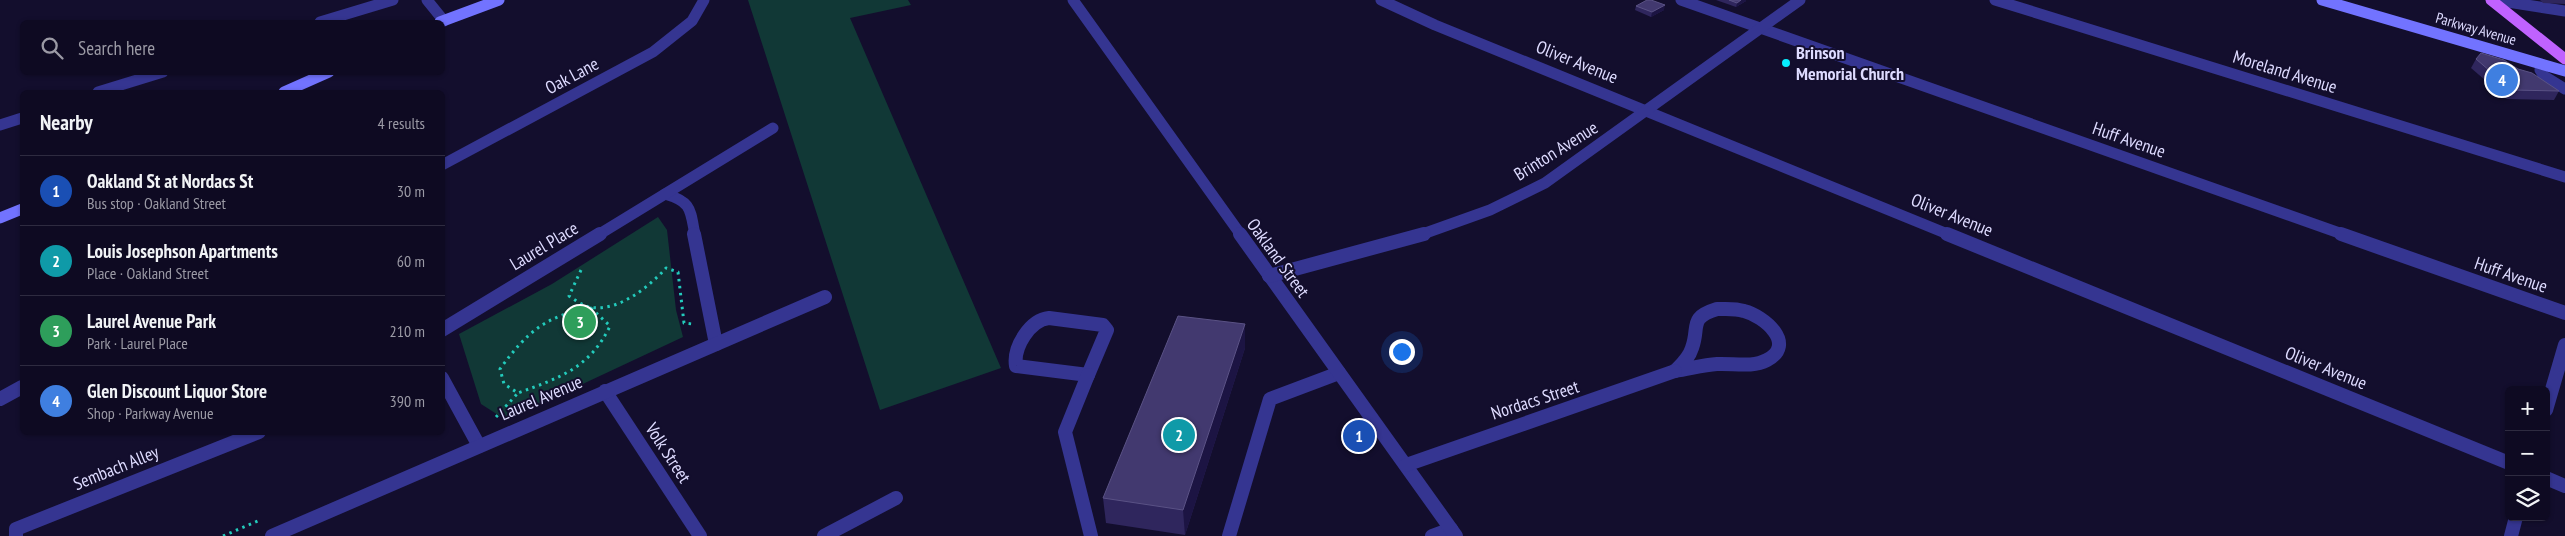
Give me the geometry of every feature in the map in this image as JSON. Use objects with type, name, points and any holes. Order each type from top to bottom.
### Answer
[{"type":"main road","points":[[445,21],[499,0]]},
{"type":"main road","name":"Parkway Avenue","points":[[2322,0],[2565,71]]},
{"type":"main road","points":[[2491,0],[2565,60]]},
{"type":"main road","points":[[288,90],[322,75]]},
{"type":"main road","points":[[0,218],[20,210]]},
{"type":"street","points":[[327,20],[393,0]]},
{"type":"street","points":[[428,0],[441,20]]},
{"type":"street","name":"Oak Lane","points":[[445,163],[653,52],[692,21],[704,0]]},
{"type":"street","name":"Oakland Street","points":[[1073,0],[1454,533]]},
{"type":"street","name":"Oliver Avenue","points":[[1381,0],[1435,25],[2505,461]]},
{"type":"street","name":"Huff Avenue","points":[[1681,0],[2565,313]]},
{"type":"street","name":"Brinton Avenue","points":[[1269,276],[1434,230],[1490,210],[1545,184],[1800,0]]},
{"type":"street","name":"Moreland Avenue","points":[[1995,0],[2565,177]]},
{"type":"street","points":[[2495,0],[2565,11]]},
{"type":"street","points":[[2541,64],[2540,70],[2544,76],[2565,89]]},
{"type":"street","points":[[104,90],[153,75]]},
{"type":"street","points":[[0,125],[20,119]]},
{"type":"street","name":"Laurel Place","points":[[445,328],[773,128]]},
{"type":"street","points":[[665,194],[682,199],[689,206],[716,344]]},
{"type":"street","name":"Laurel Avenue","points":[[272,536],[825,297]]},
{"type":"street","name":"Nordacs Street","points":[[1406,465],[1640,385],[1675,371],[1768,360],[1778,352],[1780,341],[1775,329],[1766,321],[1748,312],[1717,309],[1704,313],[1695,322],[1695,343],[1691,354],[1675,371]]},
{"type":"street","points":[[1089,375],[1016,366],[1015,359],[1031,325],[1036,320],[1047,318],[1103,325],[1107,330],[1089,375],[1065,432],[1091,536]]},
{"type":"street","points":[[2550,396],[2565,345]]},
{"type":"street","points":[[1229,536],[1270,399],[1340,373]]},
{"type":"street","points":[[445,384],[479,446]]},
{"type":"street","points":[[0,399],[20,388]]},
{"type":"street","name":"Volk Street","points":[[605,391],[700,536]]},
{"type":"street","name":"Sembach Alley","points":[[16,533],[251,435]]},
{"type":"street","points":[[2550,480],[2565,486]]},
{"type":"street","points":[[824,536],[896,498]]},
{"type":"street","points":[[2510,536],[2515,521]]},
{"type":"street","points":[[1432,536],[1454,533]]},
{"type":"path","points":[[586,262],[569,296],[591,308],[610,326],[605,340],[587,362],[556,380],[518,393],[504,384],[500,369],[518,343],[546,320],[568,310],[591,308],[614,305],[655,282],[666,268],[678,272],[684,323],[698,324]]},
{"type":"green space","points":[[748,0],[908,0],[911,5],[850,18],[1001,368],[880,410]]},
{"type":"green space","points":[[658,217],[667,230],[676,310],[683,337],[506,420],[481,404],[459,334],[552,284]]},
{"type":"building","points":[[1647,0],[1665,5],[1652,12],[1636,6]]},
{"type":"building","points":[[1729,0],[1741,0],[1737,3]]},
{"type":"building","points":[[2481,53],[2504,60],[2518,69],[2532,73],[2559,91],[2512,90],[2476,59]]},
{"type":"building","points":[[1178,316],[1245,324],[1183,510],[1103,498]]},
{"type":"place","name":"Brinson Memorial Church","points":[[1786,63]]},
{"type":"place","name":"Glen Discount Liquor Store","points":[[2502,80]]},
{"type":"place","name":"Laurel Avenue Park","points":[[580,322]]},
{"type":"place","name":"Louis Josephson Apartments","points":[[1179,435]]},
{"type":"place","name":"Oakland St at Nordacs St","points":[[1359,436]]}]
